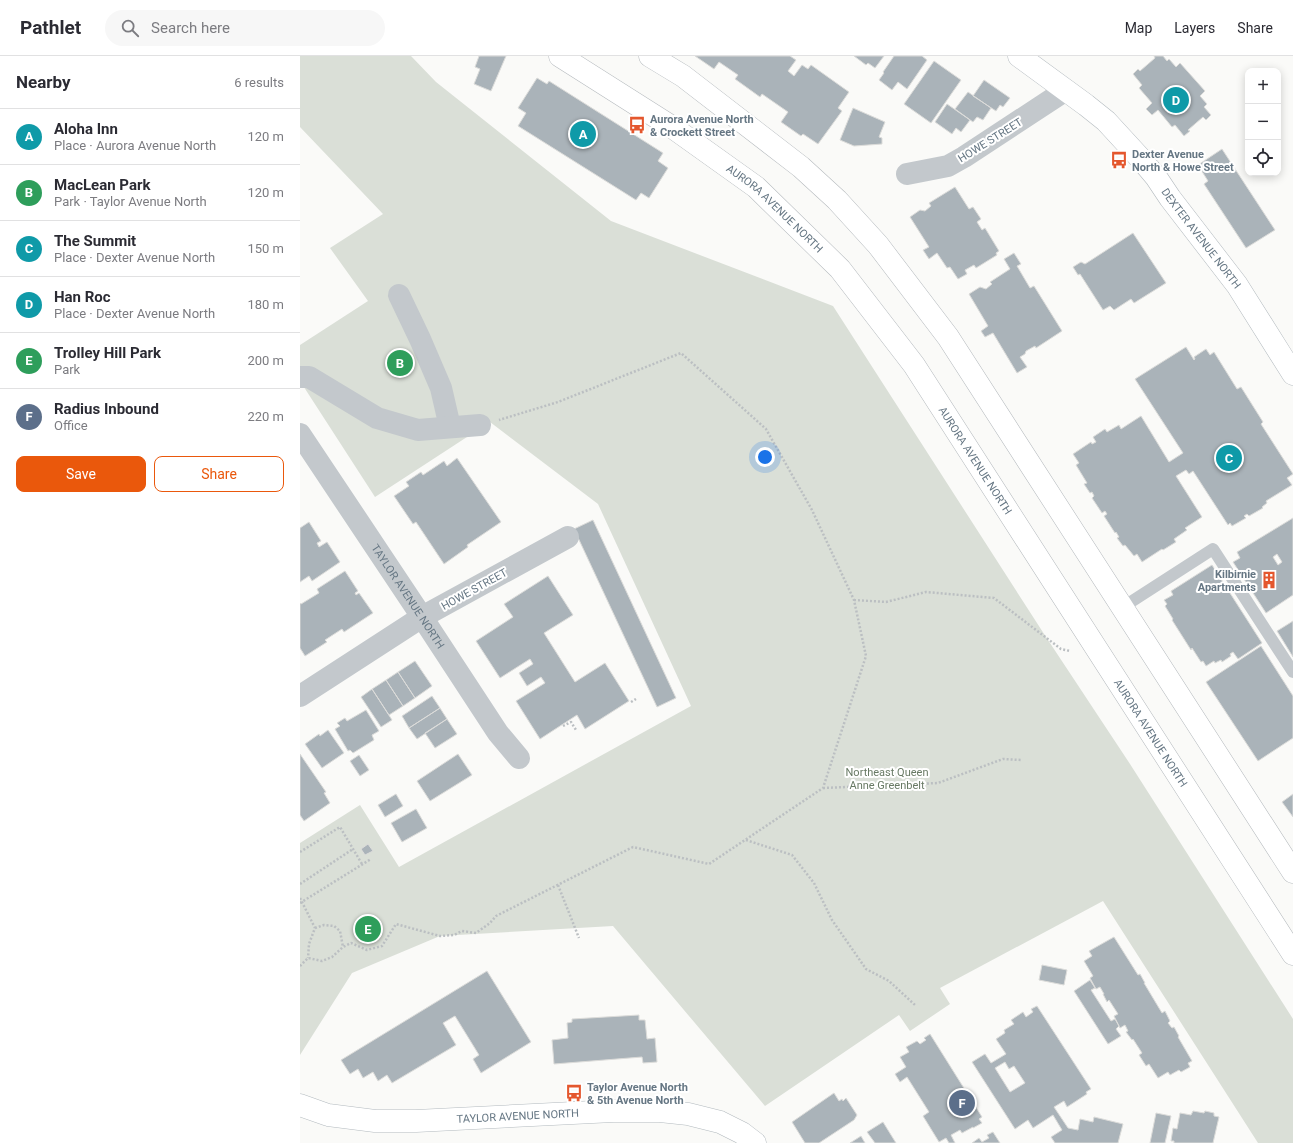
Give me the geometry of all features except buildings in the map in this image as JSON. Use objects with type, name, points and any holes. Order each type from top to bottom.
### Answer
[{"type":"main road","name":"AURORA AVENUE NORTH","points":[[560,56],[672,127],[756,187],[840,268],[914,365],[1293,954]]},
{"type":"main road","points":[[650,56],[683,76],[801,168],[837,200],[878,245],[948,337],[1293,872]]},
{"type":"main road","name":"DEXTER AVENUE NORTH","points":[[1019,56],[1106,121],[1140,158],[1237,285],[1293,374]]},
{"type":"main road","name":"TAYLOR AVENUE NORTH","points":[[300,1105],[328,1114],[375,1121],[416,1121],[613,1111],[660,1111],[688,1114],[720,1122],[742,1133],[755,1143]]},
{"type":"street","name":"HOWE STREET","points":[[907,174],[948,166],[1066,90]]},
{"type":"street","points":[[399,295],[441,388],[450,427]]},
{"type":"street","points":[[300,377],[309,377],[377,418],[418,430],[480,426]]},
{"type":"street","name":"TAYLOR AVENUE NORTH","points":[[300,434],[498,733],[519,758]]},
{"type":"street","name":"HOWE STREET","points":[[300,696],[422,617],[568,537]]},
{"type":"lane","points":[[1123,607],[1213,549],[1293,672]]},
{"type":"path","points":[[480,426],[558,402],[681,353],[766,429],[812,510],[854,600],[866,656],[823,788]]},
{"type":"path","points":[[854,600],[886,602],[926,592],[994,598],[1062,649],[1070,651]]},
{"type":"path","points":[[631,702],[636,699]]},
{"type":"path","points":[[563,726],[571,722],[576,730]]},
{"type":"path","points":[[308,958],[322,961],[332,957],[343,947],[351,943],[367,950],[382,946],[396,924],[440,936],[454,935],[462,931],[476,933],[490,923],[496,916],[633,847],[709,864],[823,788],[938,783],[1003,759],[1021,760]]},
{"type":"path","points":[[300,852],[340,827],[362,864]]},
{"type":"path","points":[[745,840],[792,855],[814,883],[832,920],[866,969],[889,981],[915,1005]]},
{"type":"path","points":[[300,884],[354,849]]},
{"type":"path","points":[[300,966],[308,958],[309,944],[315,928],[301,901],[372,859]]},
{"type":"path","points":[[558,885],[579,938]]},
{"type":"path","points":[[315,928],[324,925],[334,926],[340,931],[343,947]]},
{"type":"green space","name":"Northeast Queen Anne Greenbelt","points":[[300,56],[411,56],[436,82],[611,221],[833,306],[1046,637],[1130,764],[1293,1019],[1293,1143],[1258,1143],[1103,901],[940,988],[950,1004],[910,1031],[899,1015],[765,1106],[613,926],[440,936],[352,973],[300,1055],[300,843],[360,805],[399,867],[691,706],[598,504],[490,422],[375,497],[300,381],[300,345],[368,301],[330,248],[383,214],[300,127]]},
{"type":"place","name":"Han Roc","points":[[1176,100]]},
{"type":"place","name":"Aurora Avenue North & Crockett Street","points":[[637,125]]},
{"type":"place","name":"Aloha Inn","points":[[583,134]]},
{"type":"place","name":"Dexter Avenue North & Howe Street","points":[[1119,160]]},
{"type":"place","name":"MacLean Park","points":[[400,363]]},
{"type":"place","name":"The Summit","points":[[1229,458]]},
{"type":"place","name":"Kilbirnie Apartments","points":[[1269,580]]},
{"type":"place","name":"Trolley Hill Park","points":[[368,929]]},
{"type":"place","name":"Taylor Avenue North & 5th Avenue North","points":[[574,1093]]},
{"type":"place","name":"Radius Inbound","points":[[962,1103]]}]
